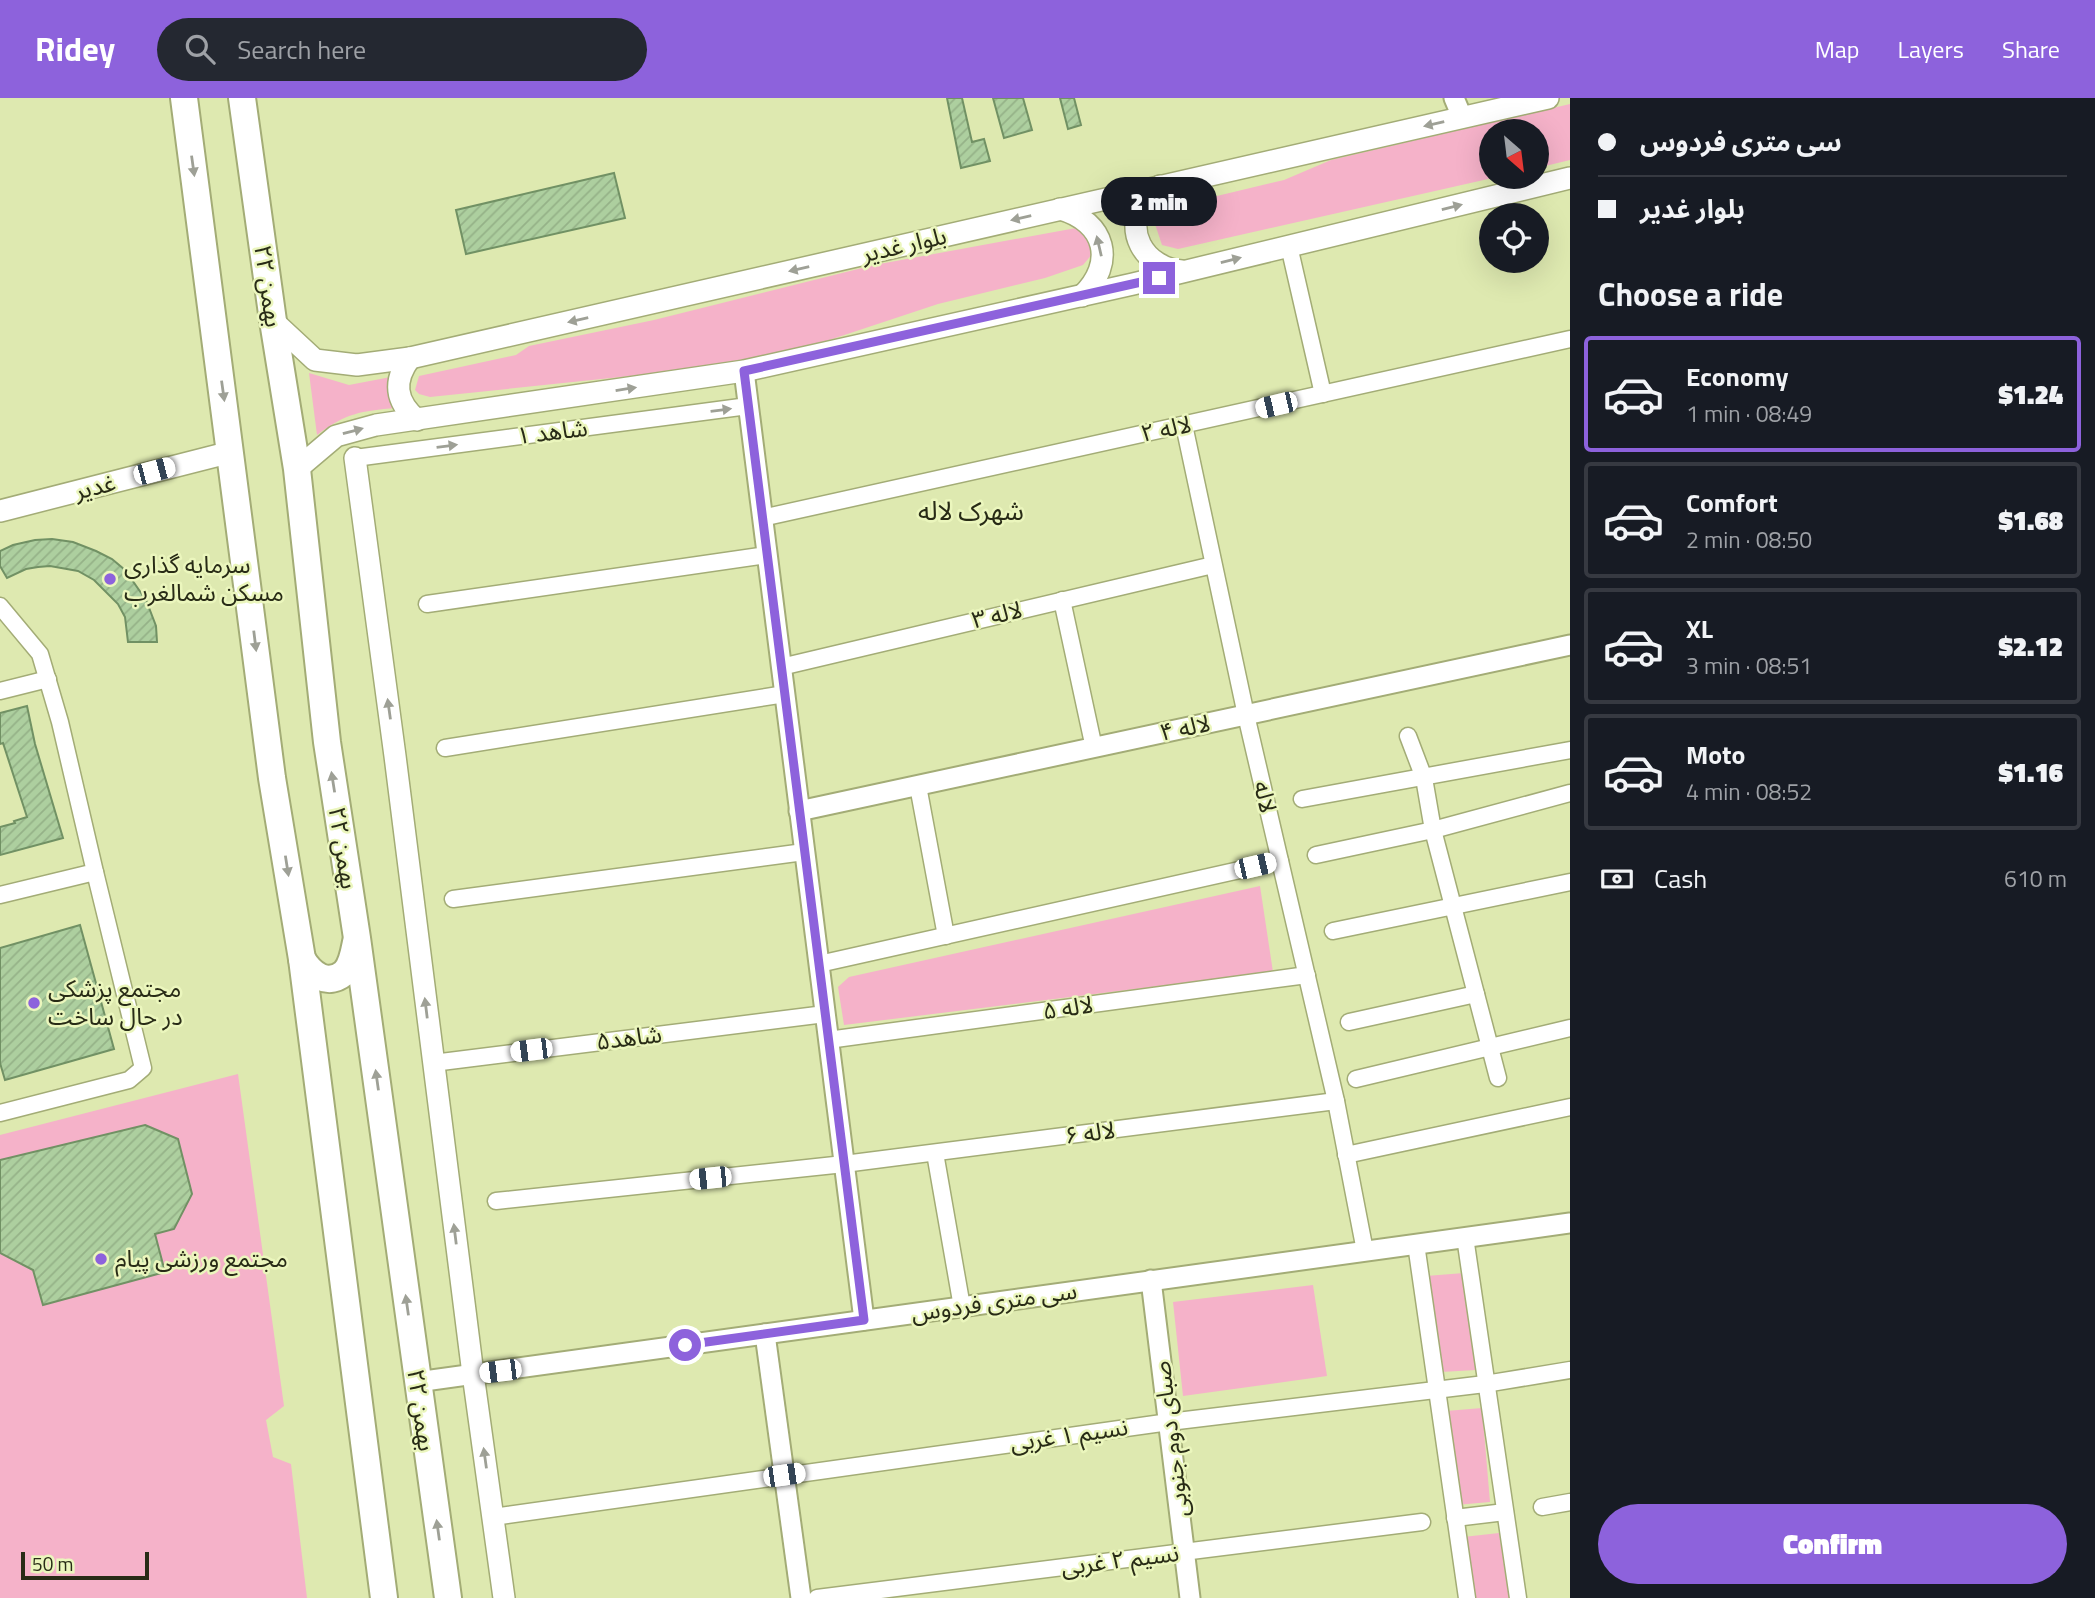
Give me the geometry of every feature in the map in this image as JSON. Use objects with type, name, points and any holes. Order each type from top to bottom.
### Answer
[{"type":"highway","points":[[184,98],[272,778],[302,959],[384,1598]]},
{"type":"highway","name":"۲۲ بهمن","points":[[242,98],[272,321],[297,469],[327,742],[357,938],[448,1598]]},
{"type":"highway","points":[[302,959],[309,970],[319,977],[331,979],[345,973],[352,960],[357,938]]},
{"type":"main road","name":"بلوار غدیر","points":[[272,321],[315,360],[357,365],[410,358],[1160,186],[1458,108],[1548,98]]},
{"type":"main road","points":[[297,469],[335,436],[376,425],[744,371],[1082,296],[1570,178]]},
{"type":"main road","points":[[1160,186],[1148,196],[1140,209],[1136,224],[1138,239],[1145,253],[1156,264],[1170,270],[1186,271]]},
{"type":"main road","points":[[1060,209],[1083,219],[1098,237],[1102,253],[1100,269],[1093,284],[1082,296]]},
{"type":"main road","points":[[410,358],[403,367],[399,391],[408,412],[417,420]]},
{"type":"main road","name":"غدیر","points":[[0,511],[231,452]]},
{"type":"main road","points":[[355,458],[504,1598]]},
{"type":"street","points":[[1289,247],[1323,394]]},
{"type":"street","name":"لاله ۲","points":[[762,518],[1570,339]]},
{"type":"street","points":[[744,371],[864,1320]]},
{"type":"street","name":"شاهد ۱","points":[[355,458],[748,407]]},
{"type":"street","name":"لاله","points":[[1184,425],[1246,715],[1336,1101],[1365,1251]]},
{"type":"street","points":[[427,604],[767,555]]},
{"type":"street","name":"لاله ۳","points":[[781,667],[1213,565]]},
{"type":"street","points":[[1062,600],[1094,748]]},
{"type":"street","points":[[0,606],[40,654],[48,679],[143,1068],[130,1080],[0,1113]]},
{"type":"street","name":"لاله ۴","points":[[799,811],[1570,645]]},
{"type":"street","points":[[0,691],[48,679]]},
{"type":"street","points":[[445,748],[785,694]]},
{"type":"street","points":[[1408,736],[1424,778],[1433,830],[1498,1078]]},
{"type":"street","points":[[1302,799],[1570,750]]},
{"type":"street","points":[[918,786],[946,936]]},
{"type":"street","points":[[1316,855],[1433,830],[1570,793]]},
{"type":"street","points":[[453,899],[804,852]]},
{"type":"street","points":[[819,964],[1280,861]]},
{"type":"street","points":[[0,895],[95,872]]},
{"type":"street","points":[[1333,931],[1570,882]]},
{"type":"street","name":"لاله ۵","points":[[828,1040],[1307,975]]},
{"type":"street","points":[[1349,1022],[1476,994]]},
{"type":"street","name":"شاهد۵","points":[[433,1063],[825,1014]]},
{"type":"street","points":[[1356,1079],[1570,1028]]},
{"type":"street","name":"لاله ۶","points":[[496,1201],[844,1164],[1336,1101]]},
{"type":"street","points":[[1346,1155],[1570,1107]]},
{"type":"street","points":[[935,1153],[962,1307]]},
{"type":"street","name":"سی متری فردوس","points":[[417,1382],[1570,1223]]},
{"type":"street","points":[[1465,1237],[1518,1598]]},
{"type":"street","points":[[1416,1244],[1467,1598]]},
{"type":"street","name":"صبای دوم جنوبی","points":[[1152,1280],[1190,1598]]},
{"type":"street","points":[[765,1334],[801,1598]]},
{"type":"street","name":"نسیم ۱ غربی","points":[[493,1517],[1168,1422],[1485,1384],[1570,1370]]},
{"type":"street","points":[[1542,1507],[1570,1502]]},
{"type":"street","points":[[1455,1518],[1505,1512]]},
{"type":"street","name":"نسیم ۲ غربی","points":[[817,1598],[1422,1522]]},
{"type":"shaded area","points":[[1570,104],[1570,160],[1549,165],[1549,119],[1506,119]]},
{"type":"shaded area","points":[[1479,125],[1479,181],[1178,249],[1162,245],[1155,224],[1163,207],[1284,180],[1331,160]]},
{"type":"shaded area","points":[[1076,228],[1091,238],[1094,252],[1083,265],[1045,278],[938,304],[781,356],[688,370],[430,397],[415,390],[419,376],[516,355],[529,346],[654,320],[874,265]]},
{"type":"shaded area","points":[[309,373],[349,385],[396,376],[396,408],[354,414],[317,435]]},
{"type":"shaded area","points":[[1260,886],[1273,972],[844,1025],[838,987],[849,977]]},
{"type":"shaded area","points":[[238,1074],[284,1406],[266,1420],[273,1457],[291,1464],[307,1598],[0,1598],[0,1135]]},
{"type":"shaded area","points":[[1464,1273],[1476,1370],[1441,1372],[1426,1276]]},
{"type":"shaded area","points":[[1313,1285],[1327,1376],[1183,1396],[1173,1302]]},
{"type":"shaded area","points":[[1482,1408],[1490,1502],[1456,1505],[1446,1411]]},
{"type":"shaded area","points":[[1499,1533],[1509,1598],[1473,1598],[1463,1537]]},
{"type":"building","points":[[947,98],[962,98],[972,142],[984,139],[990,161],[961,168]]},
{"type":"building","points":[[993,98],[1023,98],[1032,130],[1004,138]]},
{"type":"building","points":[[1060,98],[1074,98],[1081,125],[1068,129]]},
{"type":"building","points":[[614,173],[625,218],[466,254],[456,210]]},
{"type":"building","points":[[52,539],[73,542],[96,551],[125,570],[146,600],[156,626],[157,642],[128,642],[125,617],[118,604],[94,580],[78,571],[50,566],[38,567],[26,569],[7,578],[0,566],[0,551],[13,545]]},
{"type":"building","points":[[27,706],[35,744],[63,838],[0,855],[0,827],[27,817],[3,743],[0,744],[0,713]]},
{"type":"building","name":"مجتمع پزشکی در حال ساخت","points":[[80,925],[114,1049],[5,1080],[0,1063],[0,948]]},
{"type":"building","points":[[145,1125],[178,1139],[192,1194],[174,1229],[155,1234],[165,1272],[43,1305],[33,1270],[0,1253],[0,1160]]},
{"type":"place","name":"سرمایه گذاری مسکن شمالغرب","points":[[110,579]]},
{"type":"place","name":"مجتمع پزشکی در حال ساخت","points":[[34,1003]]},
{"type":"place","name":"مجتمع ورزشی پیام","points":[[101,1259]]},
{"type":"district","name":"شهرک لاله","points":[[971,511]]},
{"type":"route","points":[[685,1345],[864,1320],[744,371],[1159,278]]}]
